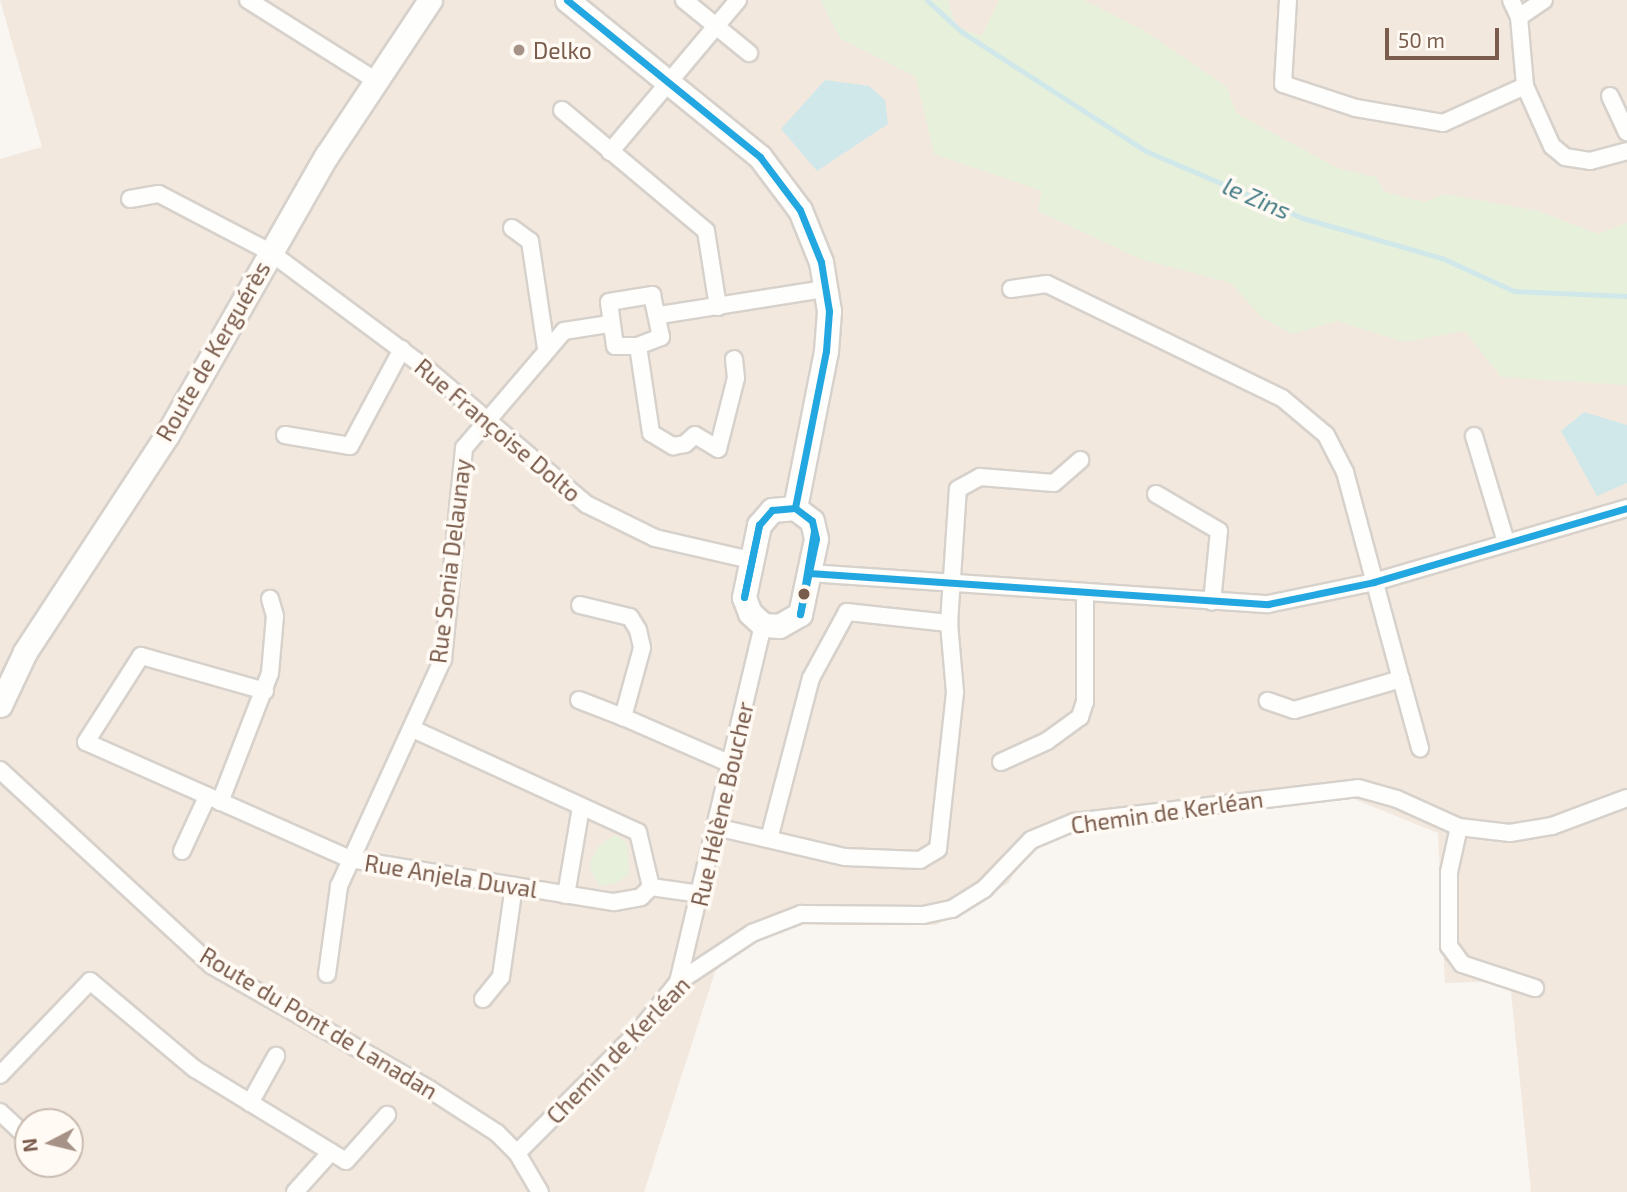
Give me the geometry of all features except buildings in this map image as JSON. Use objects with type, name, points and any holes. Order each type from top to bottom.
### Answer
[{"type":"street","points":[[248,0],[375,80]]},
{"type":"street","name":"Route de Kerguérès","points":[[0,705],[25,652],[167,435],[270,252],[375,80],[430,0]]},
{"type":"street","points":[[567,0],[760,158],[800,210],[821,262],[825,289],[827,351],[795,508]]},
{"type":"street","points":[[684,0],[749,53]]},
{"type":"street","points":[[610,152],[667,81],[738,0]]},
{"type":"street","points":[[1288,0],[1283,84],[1354,107],[1443,123],[1525,86]]},
{"type":"street","points":[[1511,0],[1518,17],[1525,86],[1552,146],[1564,157],[1590,161],[1627,151]]},
{"type":"street","points":[[1518,17],[1544,0]]},
{"type":"street","points":[[1611,96],[1627,132]]},
{"type":"street","points":[[562,110],[706,231],[718,307]]},
{"type":"street","name":"Rue Françoise Dolto","points":[[131,199],[159,194],[270,252],[402,349],[586,504],[655,538],[750,560]]},
{"type":"street","points":[[512,228],[530,241],[546,348]]},
{"type":"street","points":[[1011,289],[1047,284],[1282,398],[1313,420],[1345,472],[1420,748]]},
{"type":"street","points":[[660,315],[825,289]]},
{"type":"street","points":[[652,295],[660,315],[661,337],[638,346],[615,346],[609,324],[609,302],[631,296],[652,295]]},
{"type":"street","name":"Rue Sonia Delaunay","points":[[327,974],[339,886],[443,659],[464,448],[546,348],[564,331],[609,324]]},
{"type":"street","points":[[638,346],[651,433],[673,446],[685,444],[695,435],[719,449],[736,378],[734,359]]},
{"type":"street","points":[[285,435],[350,446],[402,349]]},
{"type":"street","points":[[1475,436],[1506,542]]},
{"type":"street","points":[[716,827],[845,857],[920,860],[938,849],[955,692],[949,623],[957,496],[967,481],[980,477],[1054,483],[1080,460]]},
{"type":"street","points":[[1156,494],[1219,531],[1212,602]]},
{"type":"street","points":[[795,508],[812,521],[816,538],[800,614],[779,626],[763,625],[750,613],[744,597],[759,526],[772,510],[795,508]]},
{"type":"street","points":[[809,573],[1268,604],[1374,582],[1627,508]]},
{"type":"street","points":[[1001,762],[1069,728],[1080,717],[1085,702],[1084,593]]},
{"type":"street","points":[[182,852],[214,800],[265,691],[275,616],[270,599]]},
{"type":"street","points":[[580,605],[630,617],[638,630],[642,648],[623,717]]},
{"type":"street","points":[[769,839],[811,678],[847,612],[949,623]]},
{"type":"street","name":"Rue Hélène Boucher","points":[[678,982],[763,625]]},
{"type":"street","name":"Rue Anjela Duval","points":[[265,691],[141,656],[86,742],[350,859],[614,902],[641,897],[651,887]]},
{"type":"street","points":[[1268,701],[1294,710],[1401,679]]},
{"type":"street","points":[[579,699],[731,764]]},
{"type":"street","points":[[413,729],[638,832],[651,887],[701,894]]},
{"type":"street","name":"Route du Pont de Lanadan","points":[[0,770],[211,965],[429,1089],[497,1133],[517,1153],[540,1192]]},
{"type":"street","name":"Chemin de Kerléan","points":[[517,1153],[640,1030],[678,982],[752,933],[789,917],[923,915],[953,909],[984,890],[1031,840],[1074,822],[1358,788],[1397,799],[1459,827],[1510,833],[1552,826],[1627,798]]},
{"type":"street","points":[[566,895],[581,807]]},
{"type":"street","points":[[1459,827],[1449,872],[1449,946],[1462,964],[1535,988]]},
{"type":"street","points":[[483,999],[501,977],[514,886]]},
{"type":"street","points":[[0,1075],[90,981],[195,1069],[346,1161],[387,1115]]},
{"type":"street","points":[[250,1103],[276,1056]]},
{"type":"street","points":[[0,1112],[14,1125]]},
{"type":"street","points":[[295,1192],[331,1152]]},
{"type":"shaded area","points":[[0,0],[1627,0],[1627,1192],[1531,1192],[1510,981],[1445,983],[1438,833],[1344,795],[1058,833],[1020,858],[1009,883],[936,925],[782,924],[731,955],[715,972],[644,1192],[0,1192],[0,159],[42,147]]},
{"type":"green space","points":[[820,0],[948,0],[956,27],[982,36],[999,0],[1084,0],[1143,30],[1227,87],[1236,113],[1337,168],[1376,177],[1384,192],[1424,202],[1445,194],[1538,211],[1598,234],[1627,223],[1627,385],[1501,377],[1465,331],[1404,342],[1337,321],[1292,334],[1261,317],[1231,283],[1140,259],[1038,211],[1042,191],[934,154],[916,77],[841,39]]},
{"type":"green space","points":[[615,835],[627,843],[629,874],[617,883],[600,886],[590,870],[591,860],[599,846]]},
{"type":"water","points":[[825,80],[869,86],[885,100],[888,124],[817,171],[781,129]]},
{"type":"water","points":[[1584,412],[1627,425],[1627,483],[1597,496],[1561,431]]},
{"type":"waterway","name":"le Zins","points":[[927,0],[962,32],[1146,151],[1303,218],[1442,258],[1514,291],[1627,296]]},
{"type":"transit line","points":[[567,0],[760,157],[800,210],[821,262],[829,311],[826,351],[795,508]]},
{"type":"transit line","points":[[759,525],[772,510],[795,508],[812,521],[816,539],[800,614]]},
{"type":"transit line","points":[[809,573],[1268,604],[1374,582],[1627,508]]},
{"type":"transit line","points":[[744,597],[759,525]]},
{"type":"transit line","points":[[744,597],[759,525]]},
{"type":"transit line","points":[[800,614],[814,531]]},
{"type":"place","name":"Delko","points":[[519,50]]}]
